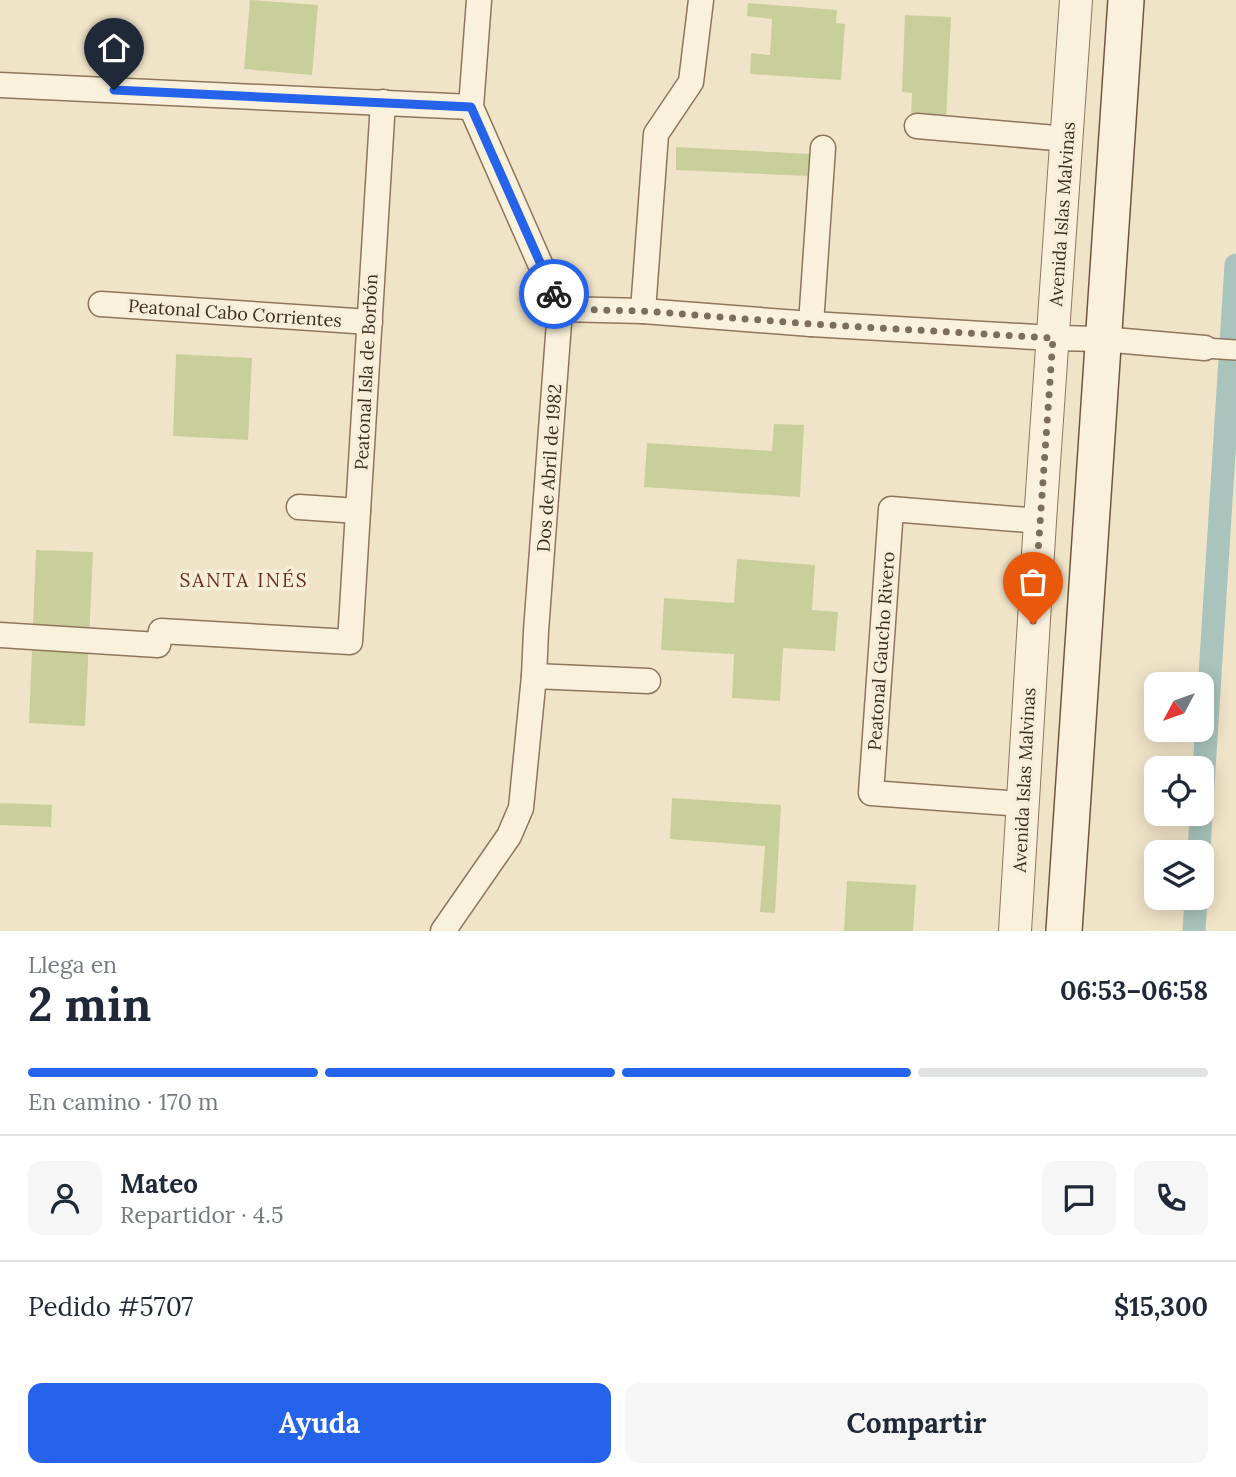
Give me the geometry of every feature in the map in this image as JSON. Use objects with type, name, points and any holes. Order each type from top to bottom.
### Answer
[{"type":"main road","points":[[1064,931],[1126,0]]},
{"type":"street","name":"Dos de Abril de 1982","points":[[443,931],[509,836],[522,808],[560,309],[471,107],[479,0]]},
{"type":"street","points":[[643,311],[656,135],[691,82],[701,0]]},
{"type":"street","name":"Avenida Islas Malvinas","points":[[1015,931],[1076,0]]},
{"type":"street","points":[[0,85],[471,107]]},
{"type":"street","name":"Peatonal Isla de Borbón","points":[[0,635],[158,645],[161,631],[350,642],[383,102]]},
{"type":"street","points":[[917,127],[1067,139]]},
{"type":"street","points":[[811,324],[822,148]]},
{"type":"street","name":"Peatonal Cabo Corrientes","points":[[101,304],[369,322]]},
{"type":"street","points":[[560,309],[643,311],[811,324],[1102,339],[1236,350]]},
{"type":"street","points":[[299,507],[358,511]]},
{"type":"street","name":"Peatonal Gaucho Rivero","points":[[1022,804],[871,793],[891,509],[1040,522]]},
{"type":"street","points":[[534,676],[648,681]]},
{"type":"green space","points":[[250,0],[318,5],[312,75],[244,69]]},
{"type":"green space","points":[[748,3],[837,10],[836,23],[845,24],[841,80],[750,74],[751,53],[770,55],[772,19],[747,16]]},
{"type":"green space","points":[[905,15],[951,17],[946,120],[911,118],[912,93],[902,92]]},
{"type":"green space","points":[[676,147],[810,154],[809,176],[676,170]]},
{"type":"green space","points":[[176,354],[252,358],[248,440],[173,436]]},
{"type":"green space","points":[[774,424],[804,425],[800,497],[644,487],[647,443],[772,451]]},
{"type":"green space","points":[[36,550],[93,552],[85,726],[29,723]]},
{"type":"green space","points":[[737,559],[815,565],[812,610],[838,612],[835,651],[783,648],[780,701],[732,698],[734,654],[661,650],[664,598],[734,603]]},
{"type":"green space","points":[[672,798],[781,805],[775,913],[760,912],[765,846],[670,839]]},
{"type":"green space","points":[[0,803],[52,805],[51,827],[0,825]]},
{"type":"green space","points":[[847,881],[916,885],[913,931],[844,931]]},
{"type":"waterway","points":[[1205,756],[1236,265]]},
{"type":"waterway","points":[[1200,826],[1200,840]]},
{"type":"waterway","points":[[1194,931],[1195,910]]},
{"type":"way so far","points":[[554,294],[560,309],[643,311],[1053,338],[1033,624]]},
{"type":"district","name":"SANTA INÉS","points":[[244,580]]},
{"type":"route","points":[[114,90],[471,107],[554,294]]}]
